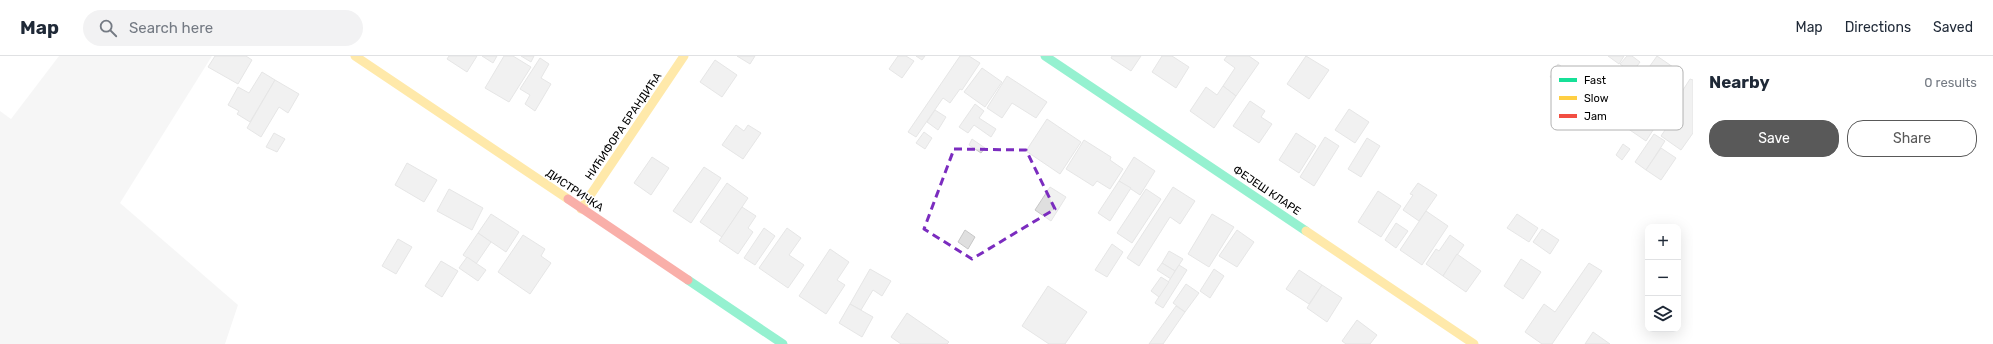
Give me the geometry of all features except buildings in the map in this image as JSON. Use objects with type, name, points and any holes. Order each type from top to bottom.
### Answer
[{"type":"street","name":"ДИСТРИЧКА","points":[[355,56],[783,344]]},
{"type":"street","name":"НИЋИФОРА БРАНДИЋА","points":[[581,209],[684,56]]},
{"type":"street","name":"ФЕЈЕШ КЛАРЕ","points":[[1045,56],[1474,344]]},
{"type":"highlighted area","points":[[954,149],[1026,150],[1055,209],[972,259],[924,229]]},
{"type":"shaded area","points":[[59,56],[212,56],[120,203],[238,305],[225,344],[0,344],[0,111],[11,119]]},
{"type":"traffic: fast","points":[[1045,56],[1306,231]]},
{"type":"traffic: fast","points":[[688,280],[783,344]]},
{"type":"traffic: slow","points":[[355,56],[568,199]]},
{"type":"traffic: slow","points":[[581,209],[684,56]]},
{"type":"traffic: slow","points":[[1306,231],[1474,344]]},
{"type":"traffic: jam","points":[[568,199],[688,280]]}]
